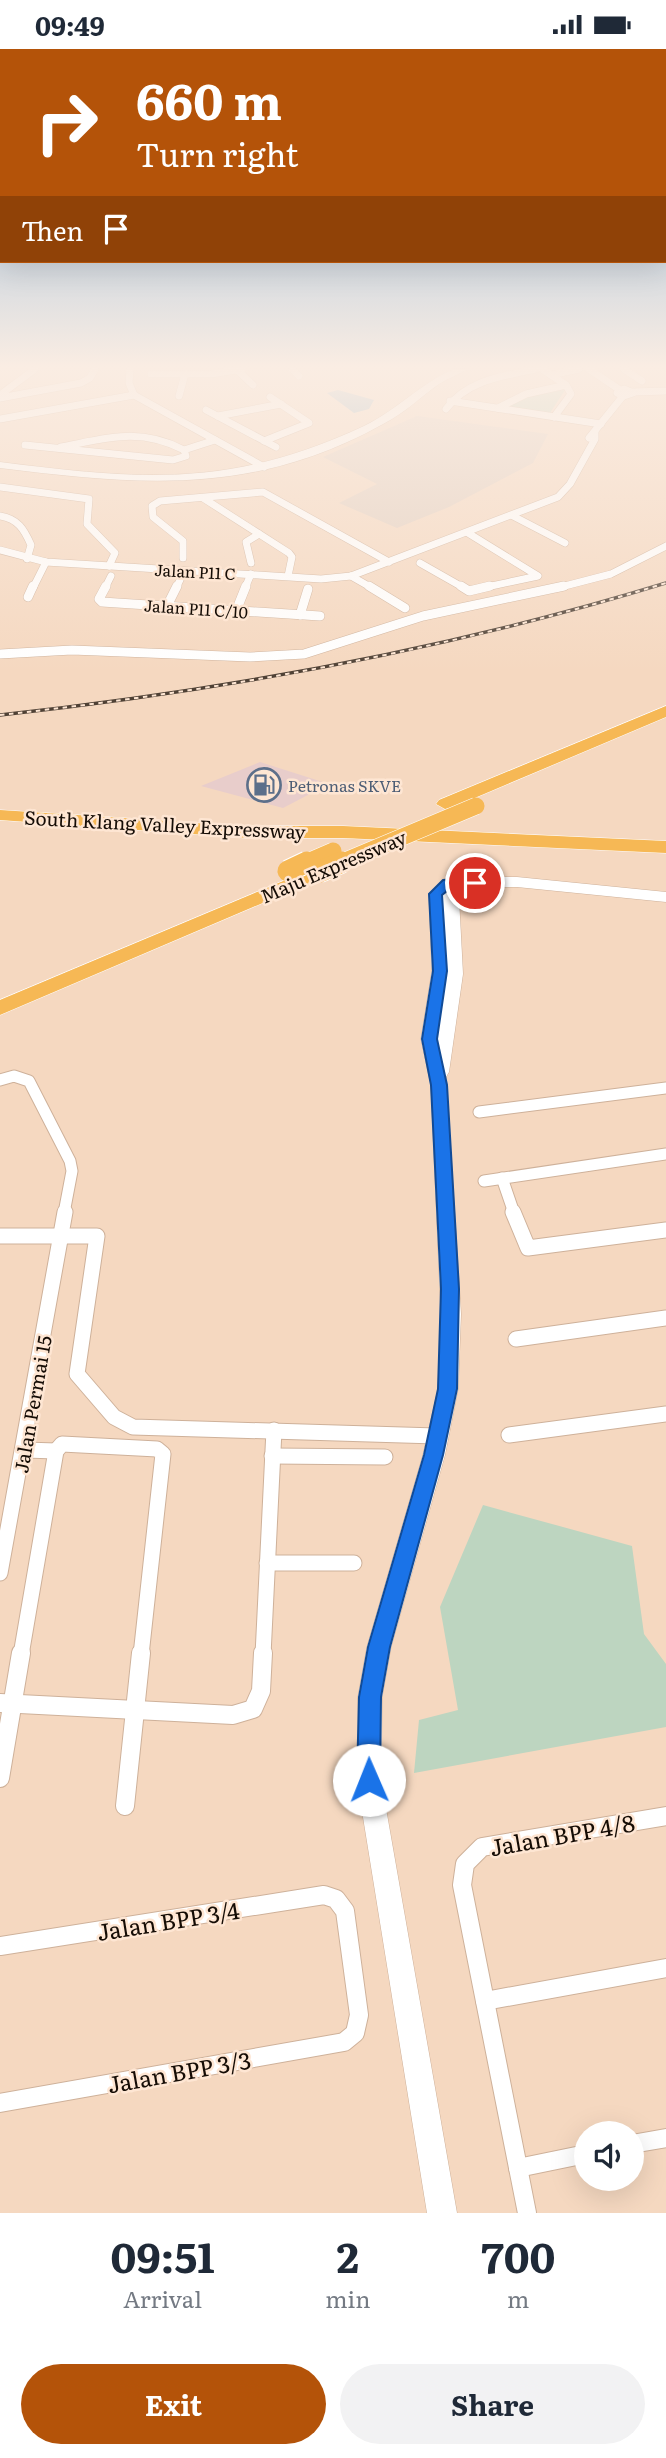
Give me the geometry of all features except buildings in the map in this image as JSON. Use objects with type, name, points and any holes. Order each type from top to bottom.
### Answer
[{"type":"highway","name":"Maju Expressway","points":[[0,991],[666,711]]},
{"type":"highway","name":"Maju Expressway","points":[[0,1008],[666,725]]},
{"type":"highway","name":"South Klang Valley Expressway","points":[[0,814],[247,832],[343,832],[666,847]]},
{"type":"highway","name":"South Klang Valley Expressway","points":[[0,825],[666,859]]},
{"type":"main road","points":[[40,470],[121,480],[166,482],[229,476],[245,470]]},
{"type":"main road","points":[[111,470],[158,475],[226,470]]},
{"type":"main road","points":[[442,2213],[369,1780],[368,1736],[370,1697],[379,1647],[434,1455],[448,1389],[451,1314],[439,1085],[429,1031],[440,971],[438,889],[457,882],[517,882],[666,897]]},
{"type":"main road","points":[[439,1085],[455,974],[451,897],[462,886],[475,883]]},
{"type":"main road","points":[[439,946],[444,937],[454,937]]},
{"type":"main road","points":[[434,1003],[437,1023],[447,1032]]},
{"type":"main road","points":[[431,1047],[438,1033],[447,1032]]},
{"type":"street","name":"Jalan P11 C","points":[[389,562],[393,558],[551,495],[571,470]]},
{"type":"street","name":"Jalan P11 C","points":[[0,550],[46,562],[321,579],[351,576],[513,516],[562,494],[576,470]]},
{"type":"street","points":[[0,487],[89,499],[87,524],[115,553],[108,566]]},
{"type":"street","points":[[183,558],[183,541],[153,517],[152,506],[160,501],[263,492],[389,562]]},
{"type":"street","points":[[202,498],[291,555],[288,576]]},
{"type":"street","points":[[0,516],[14,519],[23,525],[31,545],[27,559]]},
{"type":"street","points":[[513,516],[565,543]]},
{"type":"street","points":[[420,563],[469,591],[538,576],[468,533]]},
{"type":"street","points":[[251,563],[246,542],[259,534]]},
{"type":"street","points":[[2,653],[127,650],[261,657],[319,652],[422,616],[598,578],[645,560],[666,546]]},
{"type":"street","points":[[28,597],[46,562]]},
{"type":"street","points":[[236,611],[251,574]]},
{"type":"street","name":"Jalan P11 C/10","points":[[111,576],[99,599],[102,602],[320,616]]},
{"type":"street","points":[[351,576],[405,608]]},
{"type":"street","points":[[167,607],[180,580]]},
{"type":"street","points":[[300,615],[308,589]]},
{"type":"street","points":[[0,1080],[14,1076],[29,1081],[70,1161],[72,1171],[62,1235]]},
{"type":"street","points":[[479,1112],[666,1089]]},
{"type":"street","points":[[484,1181],[666,1154]]},
{"type":"street","points":[[502,1178],[524,1244],[535,1249],[666,1230]]},
{"type":"street","name":"Jalan Permai 15","points":[[0,1573],[25,1450],[62,1235]]},
{"type":"street","points":[[0,1236],[97,1236],[77,1374],[114,1417],[133,1427],[436,1436]]},
{"type":"street","points":[[516,1339],[666,1318]]},
{"type":"street","points":[[509,1435],[666,1414]]},
{"type":"street","points":[[7,1703],[233,1715],[253,1709],[261,1691],[274,1430]]},
{"type":"street","points":[[0,1778],[7,1703],[55,1451],[62,1444],[157,1448],[163,1454],[125,1806]]},
{"type":"street","points":[[25,1450],[55,1451]]},
{"type":"street","points":[[272,1456],[385,1457]]},
{"type":"street","points":[[267,1563],[354,1563]]},
{"type":"street","name":"Jalan BPP 4/8","points":[[485,2001],[463,1885],[465,1864],[482,1847],[666,1816]]},
{"type":"street","name":"Jalan BPP 3/4","points":[[0,1946],[324,1895],[336,1899]]},
{"type":"street","name":"Jalan BPP 3/3","points":[[0,2103],[344,2042],[355,2033],[359,2015],[345,1911],[336,1899]]},
{"type":"street","points":[[527,2213],[485,2001],[666,1968]]},
{"type":"street","points":[[644,2142],[666,2138]]},
{"type":"street","points":[[518,2168],[574,2156]]},
{"type":"shaded area","points":[[349,470],[520,470],[449,507],[397,528],[339,503],[377,484]]},
{"type":"shaded area","points":[[260,762],[329,784],[283,808],[201,786]]},
{"type":"green space","points":[[483,1505],[632,1546],[644,1634],[666,1664],[666,1727],[414,1773],[419,1720],[458,1710],[440,1607]]},
{"type":"railway","points":[[0,715],[169,693],[336,665],[502,628],[666,583]]},
{"type":"place","name":"Petronas SKVE","points":[[264,785]]},
{"type":"route","points":[[369,1780],[370,1697],[379,1647],[434,1455],[448,1389],[451,1314],[439,1085],[429,1039],[440,971],[436,894],[438,889],[447,883],[475,883]]}]
